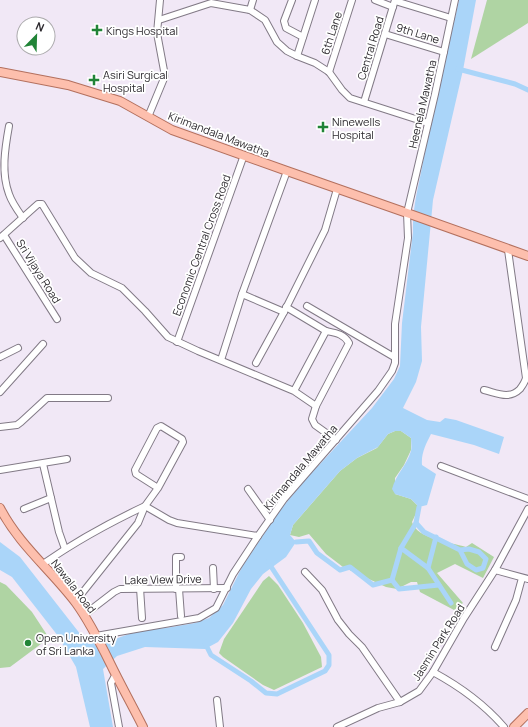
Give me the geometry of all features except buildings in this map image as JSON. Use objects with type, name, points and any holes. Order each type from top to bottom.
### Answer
[{"type":"main road","name":"Kirimandala Mawatha","points":[[0,72],[68,85],[120,101],[172,130],[244,155],[287,172],[528,256]]},
{"type":"main road","name":"Nawala Road","points":[[0,508],[7,522],[17,536],[43,564],[84,615],[97,636],[143,727]]},
{"type":"main road","points":[[514,727],[528,713]]},
{"type":"street","points":[[148,117],[165,76],[157,33],[160,0]]},
{"type":"street","points":[[197,0],[197,7]]},
{"type":"street","points":[[250,10],[253,0]]},
{"type":"street","points":[[292,0],[284,21],[284,25],[286,28],[303,37]]},
{"type":"street","points":[[297,56],[315,0]]},
{"type":"street","name":"6th Lane","points":[[329,72],[352,0]]},
{"type":"street","points":[[375,0],[395,2],[451,18]]},
{"type":"street","name":"Heenela Mawatha","points":[[408,213],[444,52],[454,0]]},
{"type":"street","points":[[159,20],[211,1],[250,10],[265,20],[277,42],[287,51],[315,63],[329,72],[350,98],[428,123]]},
{"type":"street","name":"Central Road","points":[[364,102],[395,2]]},
{"type":"street","name":"9th Lane","points":[[385,34],[444,52]]},
{"type":"street","points":[[9,126],[5,149],[5,169],[8,193],[23,218]]},
{"type":"street","name":"Economic Central Cross Road","points":[[177,342],[244,155]]},
{"type":"street","points":[[221,360],[242,294],[287,172]]},
{"type":"street","points":[[256,362],[285,310],[325,230],[337,189]]},
{"type":"street","points":[[2,237],[38,204],[42,204],[75,258],[91,273],[122,288],[168,337],[294,391],[316,406]]},
{"type":"street","name":"Kirimandala Mawatha","points":[[97,636],[199,618],[216,608],[233,574],[284,499],[381,386],[392,371],[395,363],[395,324],[408,238],[408,213]]},
{"type":"street","name":"Sri Vijaya Road","points":[[2,237],[57,319]]},
{"type":"street","points":[[484,390],[507,396],[515,394],[525,382],[526,378],[508,250]]},
{"type":"street","points":[[242,294],[285,310],[326,331],[336,333],[346,338],[349,343],[316,406],[312,419],[315,425],[336,440]]},
{"type":"street","points":[[307,306],[394,357]]},
{"type":"street","points":[[294,391],[326,331]]},
{"type":"street","points":[[0,392],[43,344]]},
{"type":"street","points":[[0,357],[18,348]]},
{"type":"street","points":[[0,428],[21,422],[47,398],[108,398]]},
{"type":"street","points":[[75,602],[138,523],[145,506],[158,488],[183,442],[182,439],[161,426],[157,428],[135,470],[136,474],[158,488]]},
{"type":"street","points":[[0,470],[67,459]]},
{"type":"street","points":[[43,464],[59,532],[65,549]]},
{"type":"street","points":[[441,466],[528,499]]},
{"type":"street","points":[[248,489],[270,520]]},
{"type":"street","points":[[24,510],[51,498]]},
{"type":"street","points":[[145,506],[177,523],[258,536]]},
{"type":"street","points":[[43,564],[102,527],[145,506]]},
{"type":"street","name":"Jasmin Park Road","points":[[336,727],[378,708],[400,702],[419,691],[433,672],[464,618],[495,570],[528,509]]},
{"type":"street","points":[[181,557],[176,557],[177,589],[181,616]]},
{"type":"street","points":[[213,568],[214,589]]},
{"type":"street","points":[[495,570],[525,579],[495,646]]},
{"type":"street","points":[[305,572],[322,590],[338,620],[362,647],[400,702]]},
{"type":"street","points":[[140,588],[142,618]]},
{"type":"street","name":"Lake View Drive","points":[[84,615],[120,589],[227,588]]},
{"type":"street","points":[[114,671],[111,683],[119,727]]},
{"type":"street","points":[[433,672],[456,684],[468,693],[504,727]]},
{"type":"street","points":[[217,700],[220,727]]},
{"type":"green space","points":[[487,0],[528,0],[528,23],[471,59]]},
{"type":"green space","points":[[395,431],[401,431],[411,438],[411,450],[404,465],[395,478],[395,494],[411,499],[419,507],[412,522],[415,528],[427,536],[435,539],[466,547],[472,543],[494,557],[483,578],[455,564],[437,573],[463,603],[454,610],[420,592],[417,582],[411,582],[397,589],[386,587],[343,567],[326,554],[309,534],[299,537],[290,535],[293,525],[340,471],[357,458],[377,448],[388,434]]},
{"type":"green space","points":[[269,576],[278,585],[303,623],[321,657],[322,667],[274,690],[263,685],[219,653],[224,639],[263,581]]},
{"type":"green space","points":[[0,582],[6,585],[32,612],[49,638],[10,667],[0,668]]},
{"type":"water","points":[[459,0],[476,0],[463,70],[433,200],[421,327],[422,361],[416,382],[403,408],[427,420],[440,422],[445,418],[456,420],[504,437],[499,454],[474,445],[431,434],[423,453],[422,465],[436,474],[427,505],[419,507],[411,499],[395,494],[392,489],[409,456],[411,449],[411,438],[401,431],[395,431],[388,434],[378,447],[357,458],[340,471],[293,525],[290,535],[296,542],[286,557],[263,574],[251,589],[233,623],[218,642],[205,649],[145,647],[117,656],[103,669],[113,727],[90,727],[76,667],[58,636],[12,577],[0,570],[0,542],[20,557],[88,644],[115,639],[143,629],[166,628],[195,623],[209,618],[223,605],[242,567],[280,510],[307,478],[372,408],[394,379],[400,366],[402,323],[415,205],[431,122]]},
{"type":"waterway","points":[[458,69],[515,84],[528,90]]},
{"type":"waterway","points":[[419,507],[416,523],[424,532],[460,550],[469,549],[479,552],[486,559],[483,568],[476,570],[467,564],[460,550]]},
{"type":"waterway","points":[[296,542],[309,541],[317,553],[340,570],[350,567],[373,585],[392,580],[401,548],[416,523]]},
{"type":"waterway","points":[[428,568],[436,537]]},
{"type":"waterway","points":[[401,548],[428,568],[451,603]]},
{"type":"waterway","points":[[204,641],[211,655],[251,681],[266,693],[277,694],[325,671],[329,665],[329,655],[268,562]]},
{"type":"waterway","points":[[392,580],[399,589],[439,585]]},
{"type":"place","name":"Kings Hospital","points":[[97,30]]},
{"type":"place","name":"Asiri Surgical Hospital","points":[[94,80]]},
{"type":"place","name":"Ninewells Hospital","points":[[323,127]]},
{"type":"place","name":"Open University of Sri Lanka","points":[[28,643]]}]
